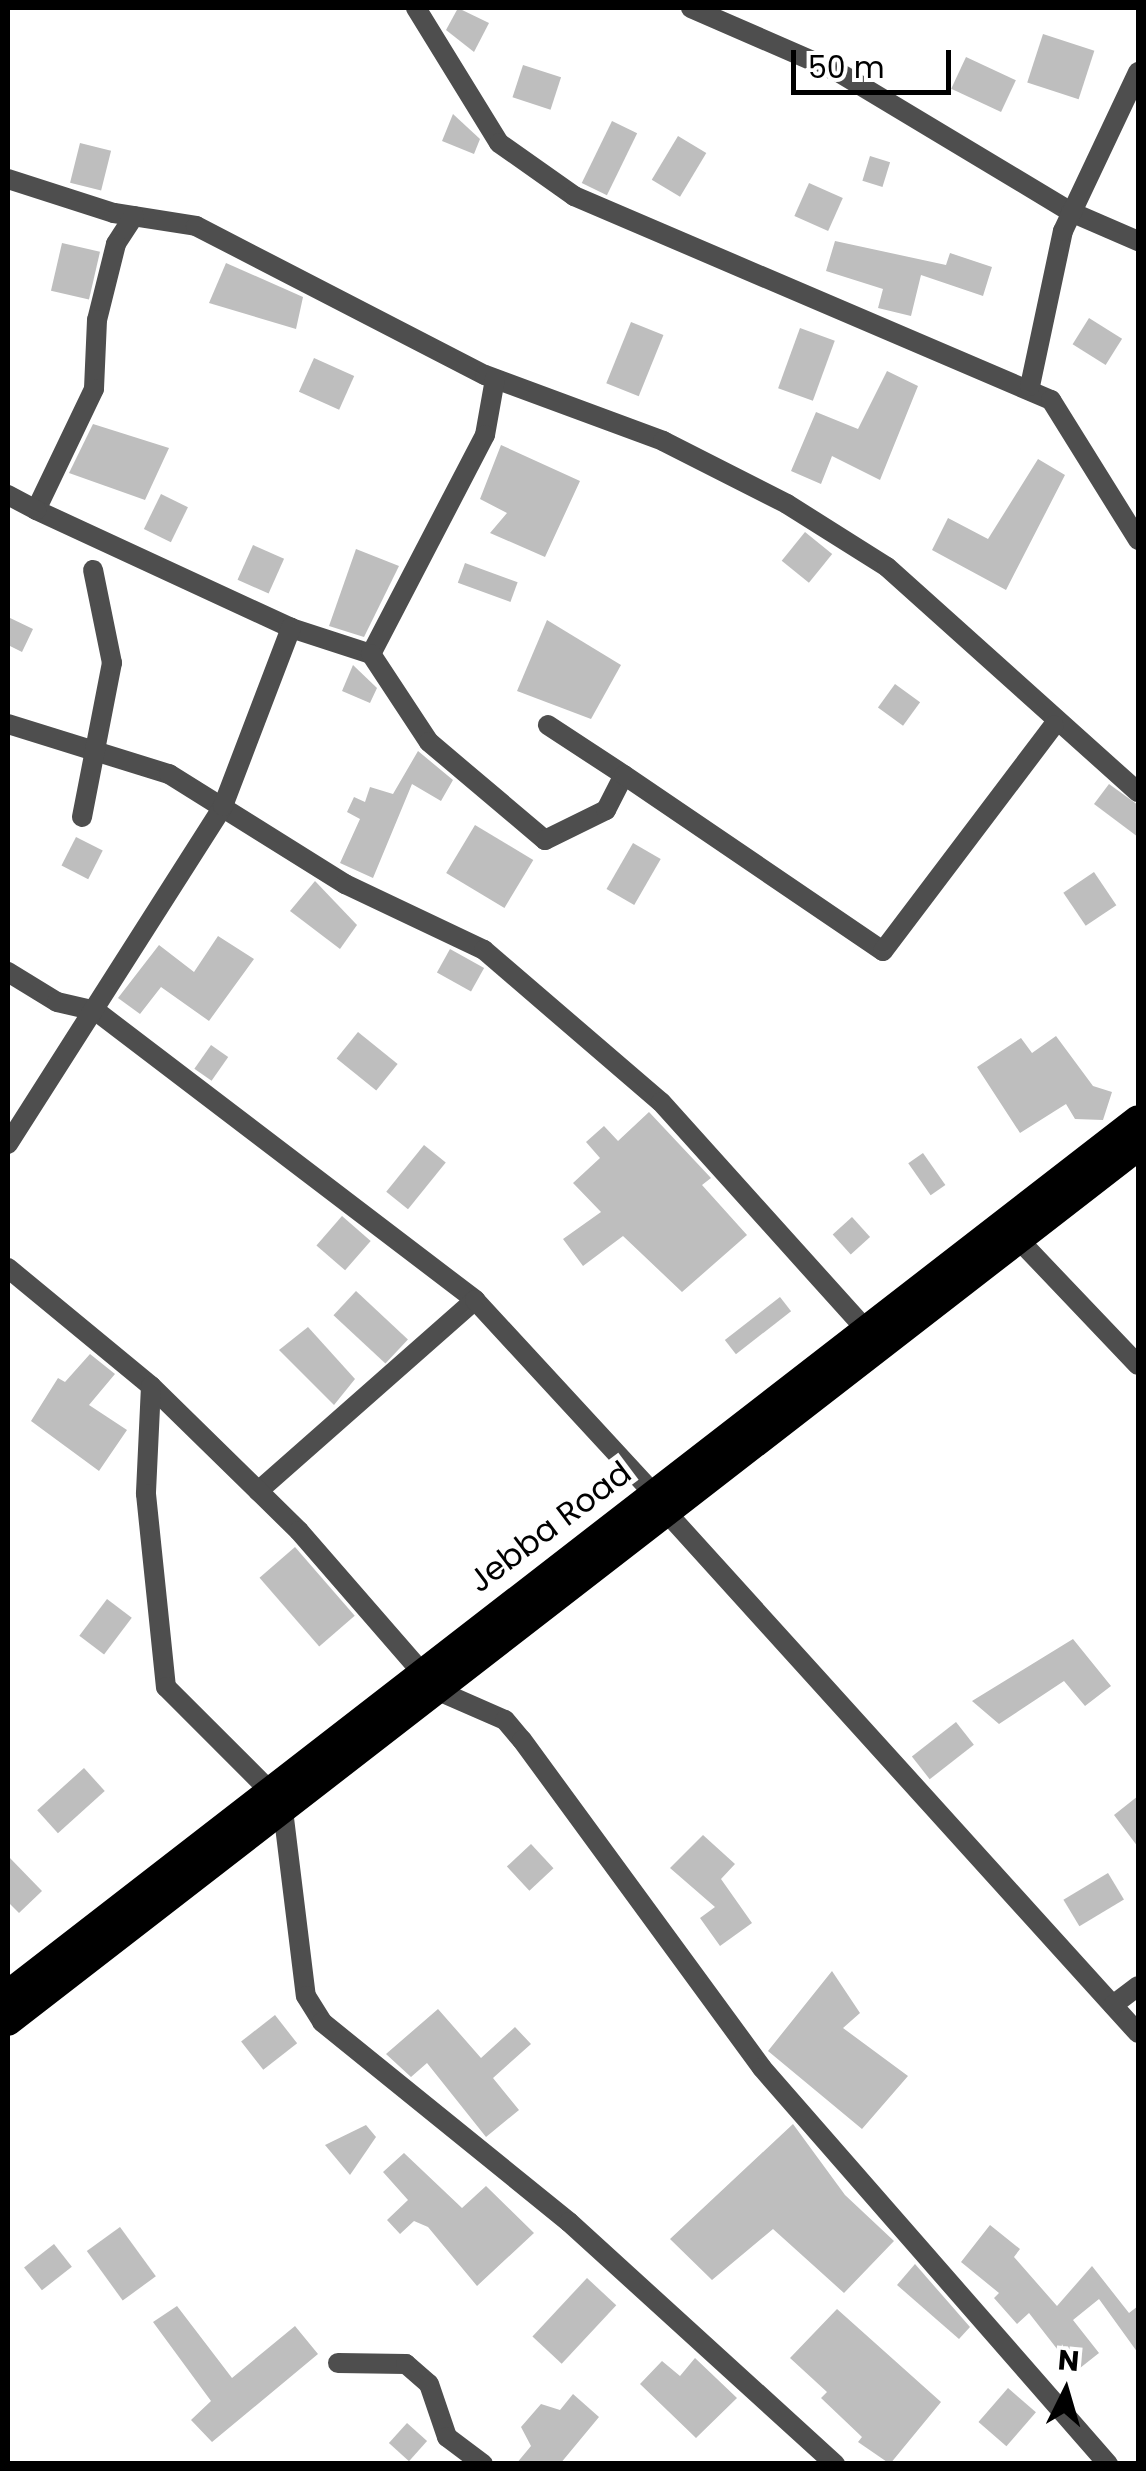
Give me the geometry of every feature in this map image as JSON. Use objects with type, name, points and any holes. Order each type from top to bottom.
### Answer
[{"type":"highway","name":"Jebba Road","points":[[660,1503],[863,1326],[1138,1119]]},
{"type":"highway","name":"Jebba Road","points":[[8,2022],[427,1680],[1138,1147]]},
{"type":"highway","name":"Jebba Road","points":[[8,1994],[276,1800]]},
{"type":"street","points":[[416,8],[499,143],[574,196],[1030,386],[1067,418],[1138,540]]},
{"type":"street","points":[[691,8],[838,72],[1072,212],[1138,241]]},
{"type":"street","points":[[1030,386],[1072,212],[1138,72]]},
{"type":"street","points":[[8,179],[134,216],[196,226],[495,379],[663,441],[787,504],[887,567],[1054,725],[1138,792]]},
{"type":"street","points":[[36,510],[94,389],[97,320],[116,244],[134,216]]},
{"type":"street","points":[[371,654],[484,435],[495,379]]},
{"type":"street","points":[[8,495],[291,628],[371,654],[429,742],[545,840],[606,810],[624,776]]},
{"type":"street","points":[[82,816],[102,747],[112,662],[94,570]]},
{"type":"street","points":[[8,1144],[224,806],[291,628]]},
{"type":"street","points":[[8,724],[102,747],[224,806],[346,884],[484,950],[538,992],[661,1102],[863,1326]]},
{"type":"street","points":[[548,725],[883,950],[1054,725]]},
{"type":"street","points":[[8,972],[57,1002],[96,1011],[475,1300],[1138,2033]]},
{"type":"street","points":[[1018,1239],[1138,1365]]},
{"type":"street","points":[[8,1268],[151,1386],[258,1491],[427,1680],[505,1720],[762,2068],[1108,2464]]},
{"type":"street","points":[[258,1491],[475,1300]]},
{"type":"street","points":[[151,1386],[146,1494],[166,1687],[276,1800],[306,1996],[322,2022],[569,2222],[835,2464]]},
{"type":"street","points":[[1113,2005],[1138,1986]]},
{"type":"street","points":[[338,2362],[406,2364],[429,2384],[447,2436],[483,2464]]},
{"type":"building","points":[[458,8],[489,23],[474,52],[446,30]]},
{"type":"building","points":[[1043,34],[1094,51],[1079,99],[1027,83]]},
{"type":"building","points":[[966,57],[1016,80],[1001,112],[951,89]]},
{"type":"building","points":[[523,65],[561,77],[551,110],[512,97]]},
{"type":"building","points":[[453,114],[480,139],[474,154],[442,141]]},
{"type":"building","points":[[612,121],[637,133],[607,195],[582,183]]},
{"type":"building","points":[[678,136],[706,153],[680,197],[652,180]]},
{"type":"building","points":[[80,143],[111,151],[101,191],[70,183]]},
{"type":"building","points":[[870,156],[890,162],[882,187],[862,181]]},
{"type":"building","points":[[809,183],[843,198],[828,231],[794,216]]},
{"type":"building","points":[[835,241],[946,265],[950,253],[992,267],[983,296],[921,275],[911,316],[878,308],[883,289],[826,271]]},
{"type":"building","points":[[62,243],[100,252],[89,300],[51,291]]},
{"type":"building","points":[[226,263],[303,297],[296,329],[209,303]]},
{"type":"building","points":[[1089,318],[1122,339],[1106,365],[1073,344]]},
{"type":"building","points":[[631,322],[663,335],[639,396],[606,383]]},
{"type":"building","points":[[800,328],[835,341],[813,401],[778,388]]},
{"type":"building","points":[[314,358],[354,376],[339,410],[299,392]]},
{"type":"building","points":[[887,371],[918,386],[880,480],[832,456],[821,484],[791,471],[816,412],[858,429]]},
{"type":"building","points":[[93,424],[169,448],[145,500],[69,473]]},
{"type":"building","points":[[501,445],[580,481],[545,557],[490,533],[507,513],[480,499]]},
{"type":"building","points":[[1038,459],[1065,475],[1006,590],[932,550],[948,518],[988,539]]},
{"type":"building","points":[[161,494],[188,507],[171,542],[144,529]]},
{"type":"building","points":[[805,532],[832,554],[809,583],[782,561]]},
{"type":"building","points":[[253,545],[284,559],[269,594],[238,580]]},
{"type":"building","points":[[356,549],[399,566],[364,637],[329,626]]},
{"type":"building","points":[[465,563],[518,582],[510,602],[458,583]]},
{"type":"building","points":[[8,617],[33,629],[22,652],[8,645]]},
{"type":"building","points":[[547,620],[621,665],[591,719],[517,691]]},
{"type":"building","points":[[353,665],[377,688],[370,703],[342,691]]},
{"type":"building","points":[[895,684],[920,702],[903,726],[878,707]]},
{"type":"building","points":[[418,751],[453,780],[441,801],[412,784],[373,878],[340,863],[360,819],[347,812],[354,797],[365,802],[370,787],[393,794]]},
{"type":"building","points":[[1109,784],[1138,805],[1138,837],[1094,804]]},
{"type":"building","points":[[475,825],[533,860],[504,908],[446,873]]},
{"type":"building","points":[[76,837],[103,851],[88,879],[61,866]]},
{"type":"building","points":[[633,843],[661,859],[634,905],[606,889]]},
{"type":"building","points":[[1094,872],[1116,905],[1086,926],[1063,893]]},
{"type":"building","points":[[315,881],[357,925],[340,949],[290,911]]},
{"type":"building","points":[[218,936],[254,959],[209,1021],[161,987],[140,1014],[118,998],[159,945],[194,972]]},
{"type":"building","points":[[450,949],[484,968],[471,992],[437,973]]},
{"type":"building","points":[[358,1032],[398,1064],[376,1091],[337,1058]]},
{"type":"building","points":[[1056,1036],[1093,1086],[1112,1092],[1103,1120],[1075,1119],[1066,1104],[1020,1133],[977,1067],[1021,1038],[1032,1053]]},
{"type":"building","points":[[211,1045],[228,1057],[212,1081],[194,1069]]},
{"type":"building","points":[[649,1112],[711,1178],[702,1185],[747,1235],[682,1292],[623,1236],[583,1266],[563,1239],[601,1212],[573,1183],[600,1158],[586,1142],[604,1126],[618,1141]]},
{"type":"building","points":[[424,1145],[446,1163],[408,1209],[386,1192]]},
{"type":"building","points":[[923,1153],[945,1185],[931,1195],[908,1163]]},
{"type":"building","points":[[342,1216],[371,1241],[345,1270],[316,1245]]},
{"type":"building","points":[[852,1217],[870,1237],[851,1254],[833,1234]]},
{"type":"building","points":[[356,1291],[408,1339],[385,1364],[333,1315]]},
{"type":"building","points":[[780,1297],[791,1311],[736,1354],[725,1340]]},
{"type":"building","points":[[308,1327],[355,1379],[334,1405],[279,1350]]},
{"type":"building","points":[[90,1354],[115,1374],[89,1405],[127,1430],[99,1471],[31,1421],[58,1378],[65,1382]]},
{"type":"building","points":[[295,1547],[355,1616],[319,1647],[260,1578]]},
{"type":"building","points":[[107,1599],[132,1618],[104,1654],[79,1636]]},
{"type":"building","points":[[1073,1639],[1111,1686],[1085,1706],[1064,1681],[999,1724],[972,1701]]},
{"type":"building","points":[[956,1722],[974,1745],[930,1779],[912,1756]]},
{"type":"building","points":[[84,1768],[105,1791],[58,1833],[37,1810]]},
{"type":"building","points":[[1138,1796],[1138,1847],[1114,1815]]},
{"type":"building","points":[[703,1835],[735,1864],[721,1879],[752,1923],[720,1946],[700,1918],[715,1907],[670,1868]]},
{"type":"building","points":[[531,1844],[554,1868],[529,1891],[507,1867]]},
{"type":"building","points":[[8,1856],[42,1891],[19,1913],[8,1902]]},
{"type":"building","points":[[1108,1873],[1124,1900],[1079,1926],[1063,1900]]},
{"type":"building","points":[[832,1971],[860,2013],[843,2028],[908,2076],[862,2129],[768,2051]]},
{"type":"building","points":[[438,2009],[481,2058],[515,2027],[531,2044],[493,2078],[519,2110],[486,2137],[427,2063],[411,2077],[386,2054]]},
{"type":"building","points":[[275,2015],[297,2043],[263,2070],[241,2041]]},
{"type":"building","points":[[793,2124],[845,2195],[894,2241],[844,2293],[773,2229],[712,2280],[670,2239]]},
{"type":"building","points":[[366,2125],[376,2137],[350,2175],[325,2145]]},
{"type":"building","points":[[404,2153],[462,2208],[486,2186],[534,2233],[477,2286],[428,2227],[414,2221],[400,2234],[387,2220],[408,2200],[383,2172]]},
{"type":"building","points":[[990,2225],[1020,2249],[1014,2257],[1057,2306],[1092,2266],[1129,2313],[1138,2306],[1138,2353],[1099,2299],[1073,2320],[1099,2353],[1075,2372],[1029,2313],[1017,2324],[994,2298],[999,2293],[961,2262]]},
{"type":"building","points":[[120,2227],[156,2276],[123,2300],[87,2251]]},
{"type":"building","points":[[54,2244],[72,2267],[42,2290],[24,2267]]},
{"type":"building","points":[[915,2264],[970,2327],[959,2339],[897,2285]]},
{"type":"building","points":[[587,2278],[616,2305],[562,2364],[532,2337]]},
{"type":"building","points":[[177,2306],[232,2378],[295,2326],[318,2354],[212,2442],[191,2420],[211,2401],[153,2322]]},
{"type":"building","points":[[837,2309],[941,2402],[890,2464],[858,2442],[862,2437],[821,2398],[827,2392],[790,2358]]},
{"type":"building","points":[[695,2358],[737,2398],[696,2438],[640,2384],[662,2361],[680,2376]]},
{"type":"building","points":[[1008,2388],[1036,2412],[1006,2446],[978,2422]]},
{"type":"building","points":[[573,2394],[599,2417],[560,2464],[516,2464],[531,2446],[521,2427],[541,2404],[560,2410]]},
{"type":"building","points":[[407,2423],[427,2441],[409,2461],[389,2443]]}]
